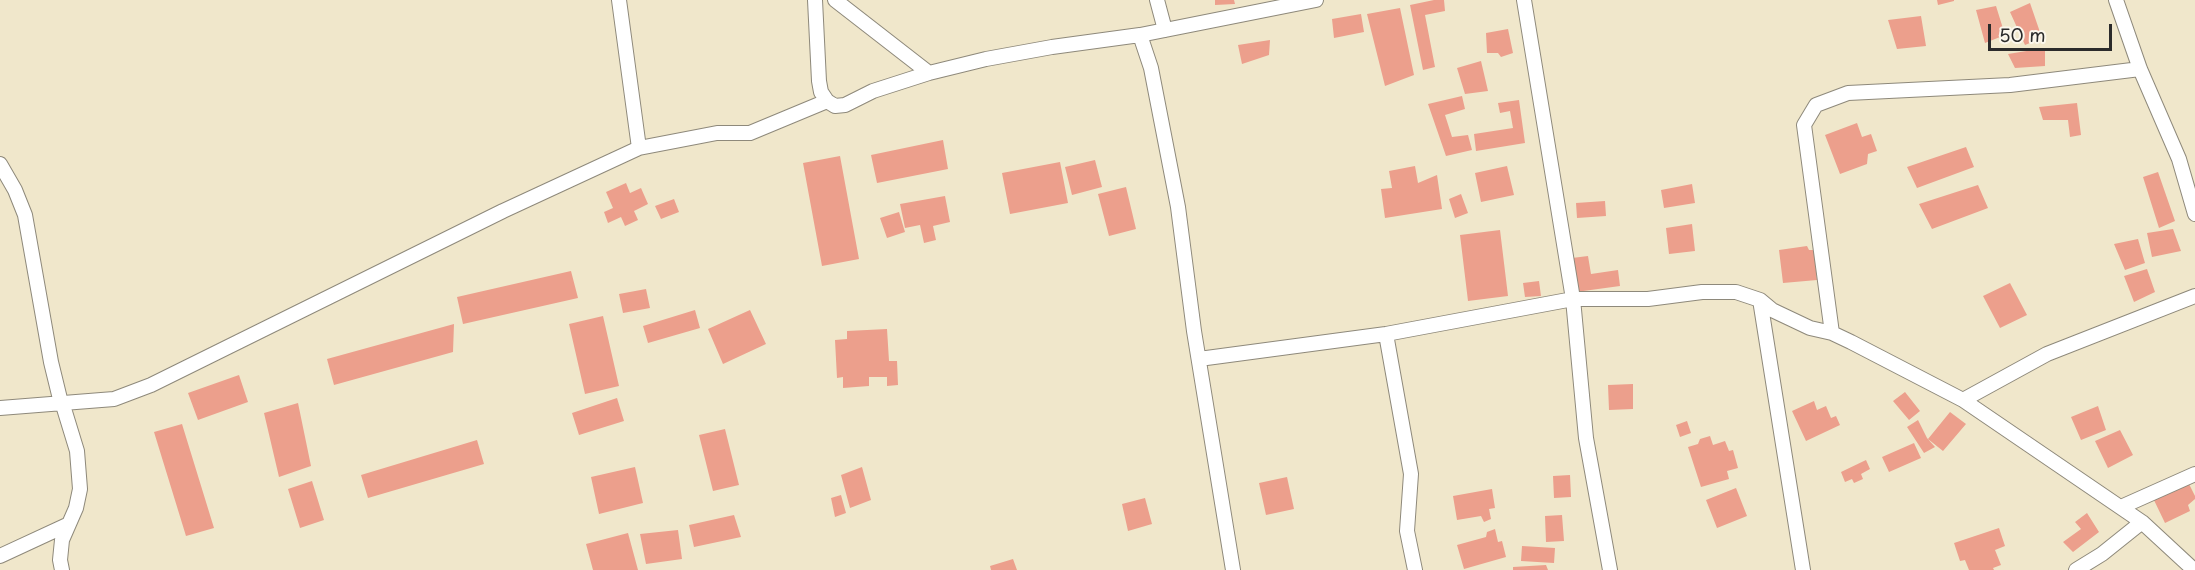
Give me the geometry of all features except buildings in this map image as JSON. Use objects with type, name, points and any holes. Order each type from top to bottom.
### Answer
[{"type":"street","points":[[619,0],[639,148]]},
{"type":"street","points":[[815,0],[821,92],[827,101],[835,106],[845,105],[873,91],[929,73],[1052,46],[1140,35],[1316,0]]},
{"type":"street","points":[[835,0],[929,73]]},
{"type":"street","points":[[1156,0],[1165,30]]},
{"type":"street","points":[[1524,0],[1573,299],[1586,438],[1610,570]]},
{"type":"street","points":[[2116,0],[2140,69],[2179,159],[2195,214]]},
{"type":"street","points":[[1140,35],[1151,68],[1178,207],[1199,359],[1233,570]]},
{"type":"street","points":[[1832,333],[1804,125],[1816,105],[1848,93],[2010,85],[2140,69]]},
{"type":"street","points":[[0,408],[114,399],[151,386],[503,211],[639,148],[717,133],[750,133],[827,101]]},
{"type":"street","points":[[0,164],[15,190],[25,215],[51,362],[77,451],[80,489],[76,508],[62,540],[60,560],[62,570]]},
{"type":"street","points":[[1199,359],[1386,334],[1573,299],[1648,299],[1702,292],[1736,291],[1760,300],[1772,310],[1810,328],[1832,333],[1964,400],[2142,522],[2194,570]]},
{"type":"street","points":[[1964,400],[2047,354],[2195,296]]},
{"type":"street","points":[[1760,300],[1803,570]]},
{"type":"street","points":[[1386,334],[1411,474],[1407,531],[1415,570]]},
{"type":"street","points":[[2121,507],[2195,474]]},
{"type":"street","points":[[2076,570],[2102,554],[2142,522]]},
{"type":"street","points":[[0,556],[69,524]]}]
